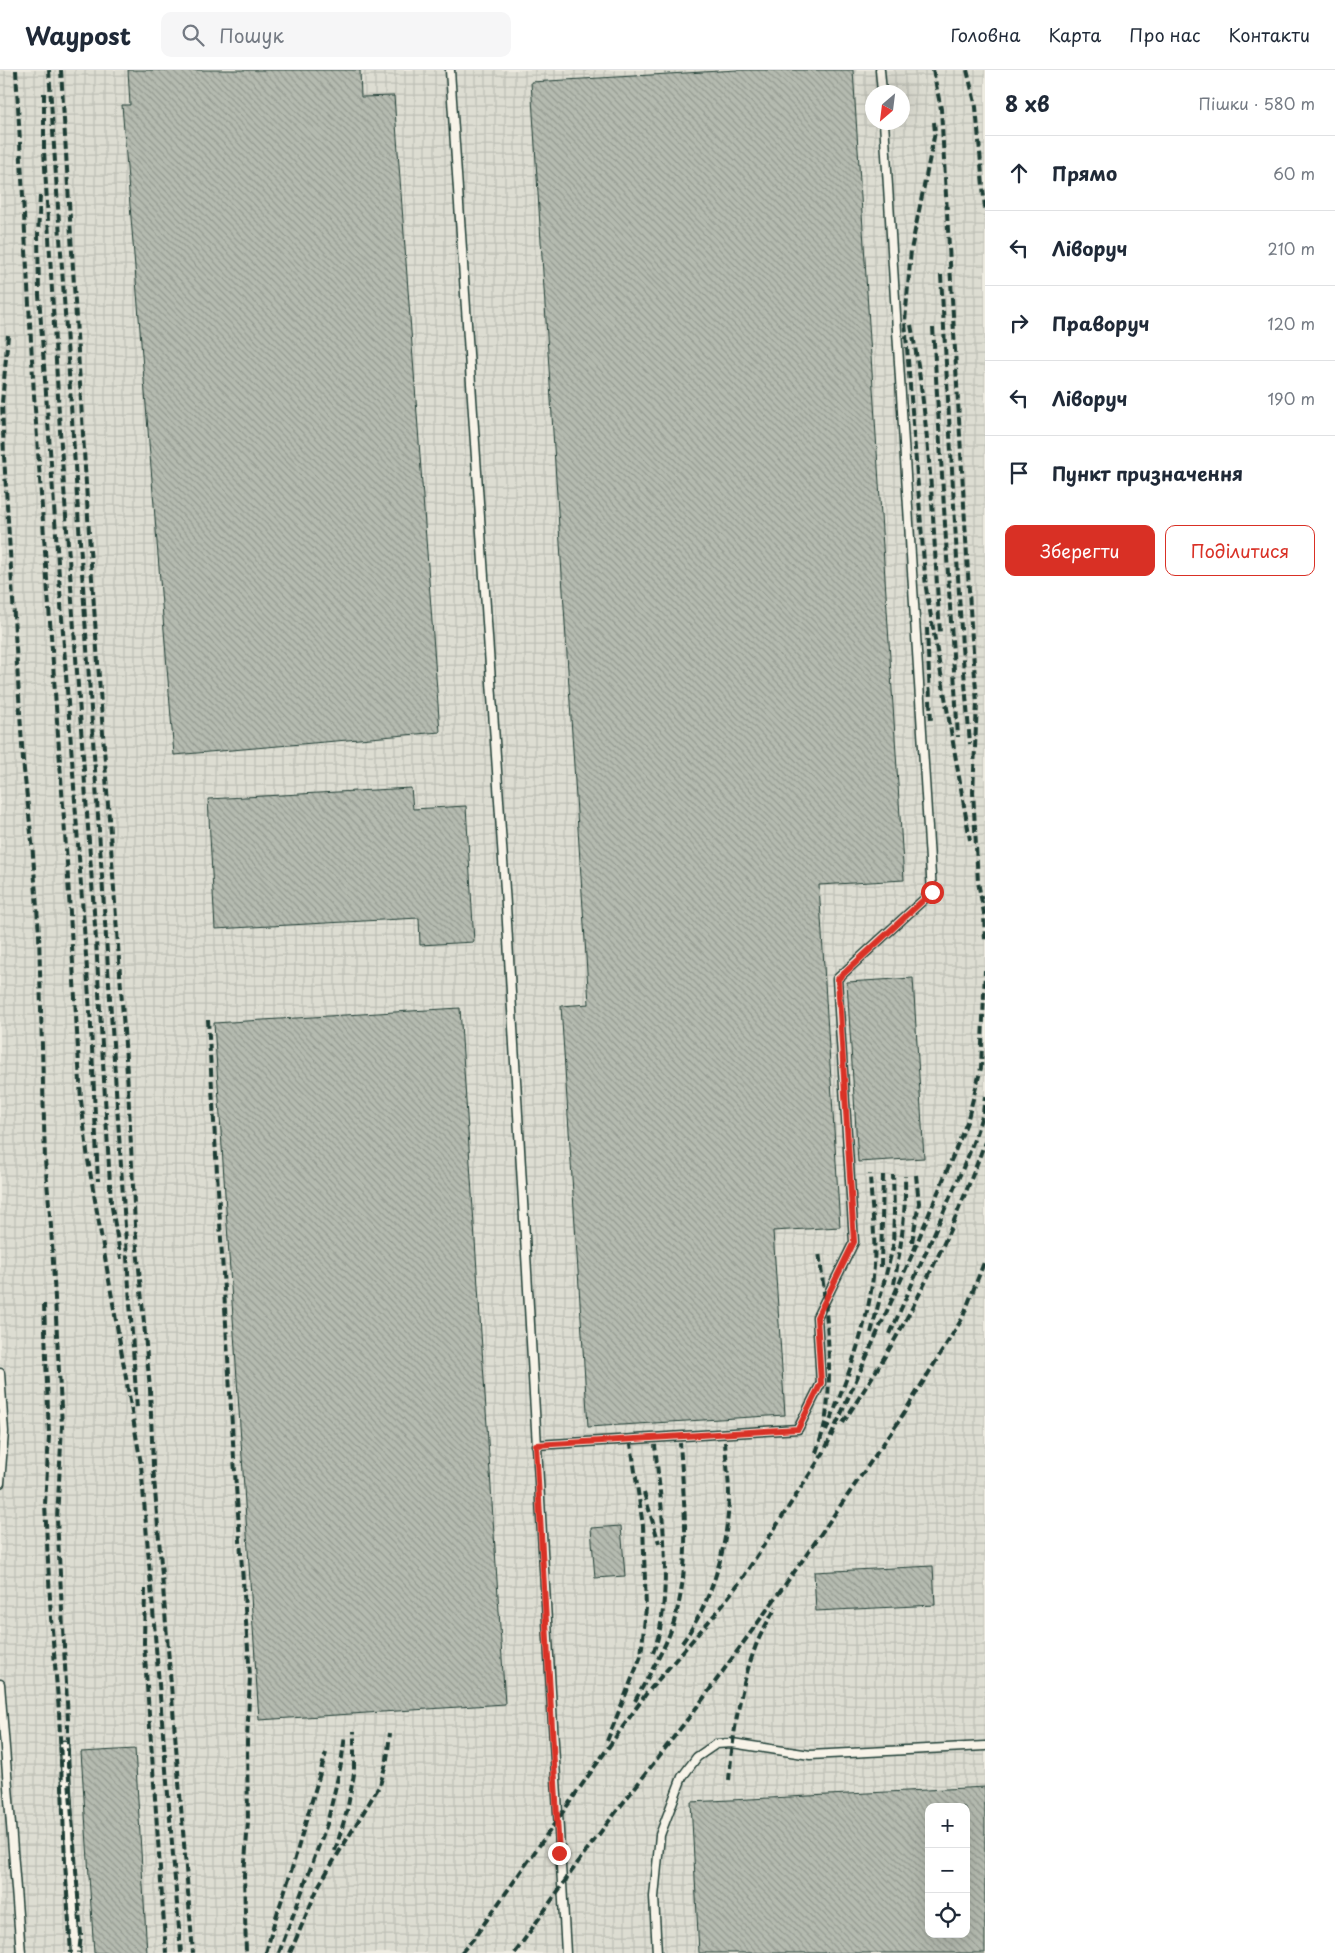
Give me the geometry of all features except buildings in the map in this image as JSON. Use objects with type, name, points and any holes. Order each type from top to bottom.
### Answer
[{"type":"lane","points":[[459,70],[450,70],[505,895],[566,1953]]},
{"type":"lane","points":[[880,70],[881,85]]},
{"type":"lane","points":[[536,1445],[798,1429],[821,1383],[817,1317],[854,1242],[838,979],[932,892],[884,130]]},
{"type":"lane","points":[[0,1373],[4,1432],[0,1483]]},
{"type":"lane","points":[[0,1684],[3,1753],[21,1953]]},
{"type":"lane","points":[[657,1953],[654,1897],[660,1835],[682,1777],[697,1757],[716,1744],[732,1743],[810,1755],[985,1746]]},
{"type":"lane","points":[[64,1745],[76,1953]]},
{"type":"shaded area","points":[[0,70],[985,70],[985,1953],[0,1953]]},
{"type":"railway","points":[[16,70],[34,395],[67,862],[81,1100],[88,1160],[141,1464],[181,1953]]},
{"type":"railway","points":[[49,70],[137,1409]]},
{"type":"railway","points":[[61,70],[90,550],[128,1087],[135,1225],[150,1389],[153,1466],[193,1953]]},
{"type":"railway","points":[[933,70],[941,109],[977,703],[973,792],[978,882],[984,913],[985,941]]},
{"type":"railway","points":[[967,70],[976,107],[985,209]]},
{"type":"railway","points":[[44,93],[44,150],[60,431],[96,940],[111,1202],[121,1259]]},
{"type":"railway","points":[[934,122],[935,132],[911,250],[905,322],[926,588],[970,840]]},
{"type":"railway","points":[[40,196],[38,234],[39,295],[91,1026],[98,1181]]},
{"type":"railway","points":[[941,275],[962,647],[970,744]]},
{"type":"railway","points":[[911,325],[918,363],[927,440],[940,633]]},
{"type":"railway","points":[[933,328],[958,737]]},
{"type":"railway","points":[[8,335],[2,403],[4,456],[23,761],[32,842],[39,934],[45,1160],[51,1226],[62,1426],[57,1519],[68,1720],[68,1766],[81,1935],[79,1953]]},
{"type":"railway","points":[[927,628],[931,723]]},
{"type":"railway","points":[[461,1953],[474,1938],[646,1694],[716,1613],[742,1579],[824,1452],[912,1255],[967,1122],[981,1068],[985,970]]},
{"type":"railway","points":[[208,1020],[234,1459],[250,1676],[247,1742],[248,1822],[244,1875],[246,1953]]},
{"type":"railway","points":[[890,1334],[969,1154],[983,1113],[985,1096]]},
{"type":"railway","points":[[843,1423],[886,1354],[921,1292],[951,1228],[985,1142]]},
{"type":"railway","points":[[826,1431],[863,1329],[872,1287],[874,1244],[870,1174]]},
{"type":"railway","points":[[881,1267],[883,1174]]},
{"type":"railway","points":[[871,1333],[893,1247],[893,1175]]},
{"type":"railway","points":[[912,1242],[919,1203],[916,1175]]},
{"type":"railway","points":[[894,1284],[905,1203],[905,1176]]},
{"type":"railway","points":[[816,1453],[825,1423],[829,1381],[826,1316],[819,1252]]},
{"type":"railway","points":[[515,1953],[583,1855],[700,1703],[897,1424],[962,1319],[985,1260]]},
{"type":"railway","points":[[44,1304],[49,1436],[45,1504],[51,1618],[59,1711],[65,1863],[71,1953]]},
{"type":"railway","points":[[682,1643],[702,1610],[722,1554],[729,1496],[725,1442]]},
{"type":"railway","points":[[635,1701],[670,1633],[682,1587],[685,1515],[680,1443]]},
{"type":"railway","points":[[607,1741],[641,1656],[646,1608],[643,1526],[631,1444]]},
{"type":"railway","points":[[653,1653],[660,1630],[665,1578],[663,1522],[655,1445]]},
{"type":"railway","points":[[644,1493],[659,1543]]},
{"type":"railway","points":[[145,1589],[144,1643],[166,1953]]},
{"type":"railway","points":[[729,1780],[735,1730],[749,1664],[762,1632],[776,1607]]},
{"type":"railway","points":[[335,1851],[347,1811],[354,1774],[354,1731]]},
{"type":"railway","points":[[290,1953],[319,1885],[380,1785],[387,1760],[390,1733]]},
{"type":"railway","points":[[279,1953],[327,1824],[341,1764],[345,1736]]},
{"type":"railway","points":[[266,1953],[326,1753]]},
{"type":"route","points":[[559,1853],[536,1445],[798,1429],[821,1383],[817,1317],[854,1242],[838,979],[932,892]]}]
